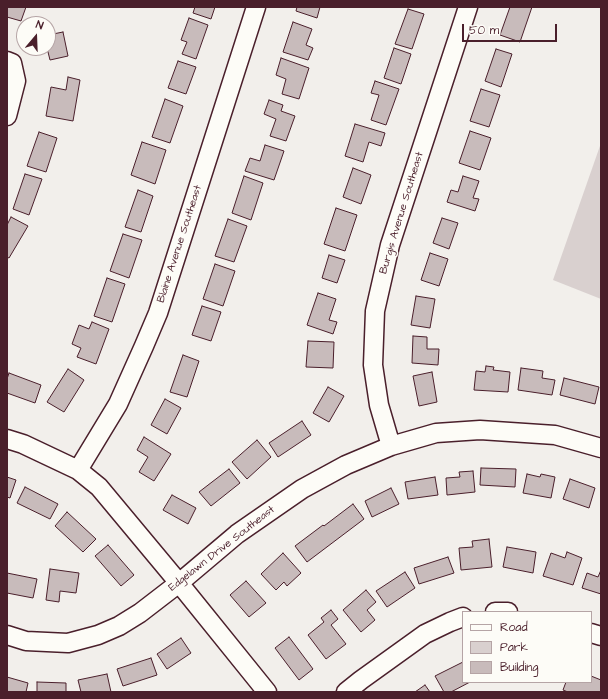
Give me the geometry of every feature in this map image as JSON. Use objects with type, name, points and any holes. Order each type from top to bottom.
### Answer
[{"type":"street","name":"Blaine Avenue Southeast","points":[[78,470],[118,404],[158,313],[256,7]]},
{"type":"street","name":"Burgis Avenue Southeast","points":[[391,446],[379,405],[373,365],[375,311],[390,245],[468,7]]},
{"type":"street","points":[[7,116],[16,81],[9,62]]},
{"type":"street","name":"Edgelawn Drive Southeast","points":[[7,635],[26,641],[68,643],[98,635],[119,626],[140,613],[179,583],[237,534],[302,489],[346,465],[391,446],[436,433],[480,430],[555,435],[601,448]]},
{"type":"street","points":[[7,439],[23,444],[78,470],[100,487],[267,692]]},
{"type":"street","points":[[346,692],[425,634],[462,617]]},
{"type":"green space","points":[[601,143],[601,299],[553,280]]},
{"type":"building","points":[[7,7],[26,7],[23,16],[16,16],[16,20],[7,17]]},
{"type":"building","points":[[195,7],[215,7],[211,19],[193,13]]},
{"type":"building","points":[[297,7],[320,7],[317,18],[296,11]]},
{"type":"building","points":[[510,7],[532,7],[520,42],[500,35]]},
{"type":"building","points":[[408,9],[424,14],[412,49],[395,44]]},
{"type":"building","points":[[189,18],[208,25],[196,59],[182,54],[187,42],[181,40]]},
{"type":"building","points":[[293,22],[312,29],[306,45],[313,48],[308,60],[283,52]]},
{"type":"building","points":[[63,32],[68,56],[50,60],[49,56],[56,56],[56,33]]},
{"type":"building","points":[[394,48],[411,54],[401,84],[384,78]]},
{"type":"building","points":[[496,49],[512,54],[501,87],[485,81]]},
{"type":"building","points":[[281,58],[309,68],[299,99],[282,94],[286,79],[276,75]]},
{"type":"building","points":[[178,61],[196,67],[186,94],[168,88]]},
{"type":"building","points":[[68,77],[80,80],[73,121],[46,116],[51,87],[66,90]]},
{"type":"building","points":[[375,81],[399,89],[386,125],[371,120],[379,95],[371,93]]},
{"type":"building","points":[[481,89],[500,95],[489,127],[470,121]]},
{"type":"building","points":[[165,99],[183,106],[170,143],[152,137]]},
{"type":"building","points":[[269,100],[283,105],[281,111],[295,116],[286,141],[270,136],[276,119],[264,114]]},
{"type":"building","points":[[355,124],[385,133],[381,146],[369,142],[363,162],[345,156]]},
{"type":"building","points":[[470,131],[491,138],[480,170],[459,163]]},
{"type":"building","points":[[39,132],[57,138],[46,172],[27,166]]},
{"type":"building","points":[[142,142],[166,150],[155,184],[131,175]]},
{"type":"building","points":[[265,145],[284,151],[274,180],[245,171],[250,158],[260,161]]},
{"type":"building","points":[[353,168],[371,175],[361,204],[343,197]]},
{"type":"building","points":[[25,174],[42,179],[29,215],[13,209]]},
{"type":"building","points":[[244,176],[263,183],[251,220],[232,213]]},
{"type":"building","points":[[463,176],[479,181],[473,198],[479,199],[475,211],[447,202],[451,190],[458,192]]},
{"type":"building","points":[[138,190],[153,196],[141,232],[125,227]]},
{"type":"building","points":[[336,208],[357,215],[345,251],[324,244]]},
{"type":"building","points":[[11,217],[28,226],[9,258],[7,257],[7,225]]},
{"type":"building","points":[[442,218],[458,223],[449,249],[433,243]]},
{"type":"building","points":[[228,219],[247,226],[234,262],[215,256]]},
{"type":"building","points":[[123,234],[142,240],[129,278],[110,271]]},
{"type":"building","points":[[430,253],[448,259],[439,286],[421,280]]},
{"type":"building","points":[[329,255],[345,260],[337,283],[322,278]]},
{"type":"building","points":[[215,264],[235,271],[223,306],[203,299]]},
{"type":"building","points":[[107,278],[125,284],[112,322],[94,316]]},
{"type":"building","points":[[318,293],[336,299],[329,320],[337,322],[333,334],[307,325]]},
{"type":"building","points":[[416,296],[435,299],[430,328],[411,325]]},
{"type":"building","points":[[202,306],[221,312],[211,341],[192,335]]},
{"type":"building","points":[[92,322],[109,329],[96,364],[77,357],[81,348],[72,344],[79,325],[89,329]]},
{"type":"building","points":[[413,336],[427,337],[427,349],[439,349],[438,365],[412,363]]},
{"type":"building","points":[[308,341],[334,342],[333,368],[306,367]]},
{"type":"building","points":[[183,355],[199,361],[187,397],[170,392]]},
{"type":"building","points":[[486,366],[494,367],[493,370],[510,372],[508,392],[474,390],[476,371],[485,372]]},
{"type":"building","points":[[521,368],[543,371],[542,378],[555,380],[552,395],[518,390]]},
{"type":"building","points":[[68,369],[84,380],[64,412],[47,402]]},
{"type":"building","points":[[432,372],[437,402],[419,406],[413,376]]},
{"type":"building","points":[[9,373],[41,385],[35,403],[7,393],[7,379]]},
{"type":"building","points":[[564,378],[599,387],[595,404],[560,395]]},
{"type":"building","points":[[328,387],[344,396],[329,422],[313,413]]},
{"type":"building","points":[[165,399],[181,408],[167,434],[151,425]]},
{"type":"building","points":[[302,421],[311,435],[278,457],[269,443]]},
{"type":"building","points":[[144,437],[171,454],[154,481],[139,472],[148,457],[137,450]]},
{"type":"building","points":[[257,440],[271,457],[247,479],[232,462]]},
{"type":"building","points":[[481,468],[516,469],[515,487],[480,485]]},
{"type":"building","points":[[229,469],[240,483],[211,506],[199,492]]},
{"type":"building","points":[[473,471],[475,492],[447,495],[446,478],[460,477],[459,472]]},
{"type":"building","points":[[527,474],[540,477],[541,474],[555,477],[551,498],[523,493]]},
{"type":"building","points":[[7,477],[16,480],[10,498],[7,497]]},
{"type":"building","points":[[435,477],[438,495],[408,499],[405,482]]},
{"type":"building","points":[[570,479],[595,488],[589,508],[563,499]]},
{"type":"building","points":[[25,487],[58,504],[50,519],[17,503]]},
{"type":"building","points":[[391,488],[399,504],[372,517],[365,501]]},
{"type":"building","points":[[172,495],[196,508],[188,524],[163,510]]},
{"type":"building","points":[[353,504],[364,519],[307,562],[295,546]]},
{"type":"building","points":[[67,512],[96,539],[83,552],[55,526]]},
{"type":"building","points":[[489,539],[492,567],[461,570],[459,548],[473,547],[472,541]]},
{"type":"building","points":[[108,545],[134,575],[121,586],[95,556]]},
{"type":"building","points":[[507,547],[536,552],[533,573],[503,567]]},
{"type":"building","points":[[567,552],[582,558],[573,585],[543,576],[551,553],[565,558]]},
{"type":"building","points":[[283,553],[301,573],[287,586],[284,582],[276,590],[261,574]]},
{"type":"building","points":[[448,557],[454,573],[419,584],[414,568]]},
{"type":"building","points":[[50,569],[79,573],[76,593],[60,591],[59,602],[46,600]]},
{"type":"building","points":[[601,570],[601,594],[582,588],[587,573],[598,577]]},
{"type":"building","points":[[405,572],[415,588],[387,607],[376,591]]},
{"type":"building","points":[[7,573],[37,579],[33,598],[7,593]]},
{"type":"building","points":[[246,581],[266,603],[249,617],[230,595]]},
{"type":"building","points":[[366,590],[376,602],[367,610],[375,620],[361,632],[343,610]]},
{"type":"building","points":[[331,610],[338,619],[331,625],[346,644],[326,659],[308,635],[324,622],[321,618]]},
{"type":"building","points":[[289,637],[313,669],[299,680],[275,648]]},
{"type":"building","points":[[181,638],[191,653],[167,669],[157,654]]},
{"type":"building","points":[[151,658],[157,675],[123,686],[117,669]]},
{"type":"building","points":[[462,662],[462,683],[468,683],[451,692],[444,692],[435,676]]},
{"type":"building","points":[[107,674],[111,692],[81,692],[78,680]]},
{"type":"building","points":[[592,676],[601,680],[601,692],[568,692],[563,690],[566,683],[592,683]]},
{"type":"building","points":[[7,677],[28,683],[26,692],[7,692]]},
{"type":"building","points":[[37,682],[66,683],[66,692],[37,692]]},
{"type":"building","points":[[425,685],[430,692],[415,692]]}]
